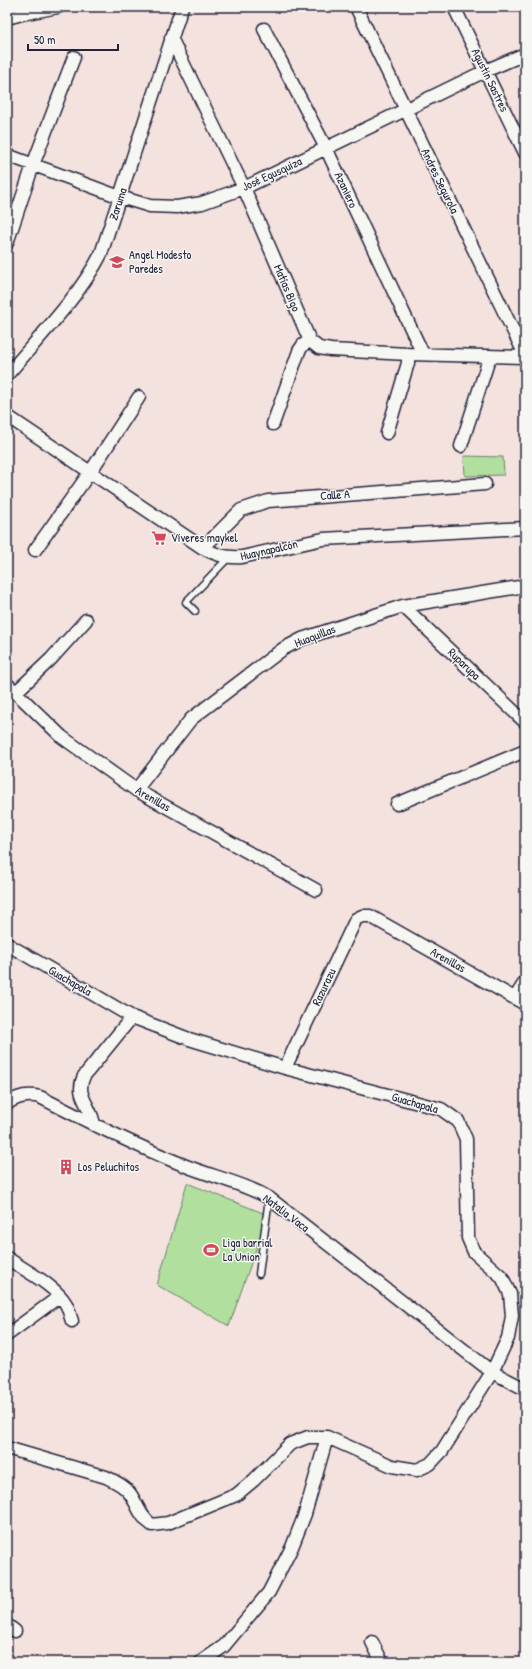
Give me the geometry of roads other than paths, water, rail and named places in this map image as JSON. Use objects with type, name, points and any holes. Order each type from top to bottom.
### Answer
[{"type":"street","points":[[7,18],[20,10],[58,7]]},
{"type":"street","name":"Zaruma","points":[[7,375],[80,288],[92,271],[101,254],[182,7]]},
{"type":"street","name":"Andres Segurola","points":[[356,7],[525,356]]},
{"type":"street","name":"Agustin Sastres","points":[[454,7],[525,153]]},
{"type":"street","name":"Azaniero","points":[[264,29],[326,148],[423,354]]},
{"type":"street","name":"Matías Bigo","points":[[171,38],[244,188],[310,341]]},
{"type":"street","name":"José Egusquiza","points":[[7,155],[120,197],[150,206],[177,207],[202,203],[244,188],[485,71],[525,54]]},
{"type":"street","points":[[7,243],[33,165],[74,57]]},
{"type":"street","points":[[273,424],[299,351],[303,345],[310,341],[320,348],[331,350],[408,354],[525,356]]},
{"type":"street","points":[[387,433],[408,363],[408,354]]},
{"type":"street","points":[[461,446],[490,356]]},
{"type":"street","points":[[35,550],[139,397]]},
{"type":"street","name":"Huaynapalcón","points":[[7,416],[202,548],[228,558],[242,557],[323,539],[525,528]]},
{"type":"street","name":"Calle A","points":[[202,548],[241,510],[268,501],[485,484]]},
{"type":"street","name":"Huaquillas","points":[[136,790],[191,719],[283,650],[302,639],[403,606],[525,586]]},
{"type":"street","name":"Ruparupa","points":[[403,606],[525,722]]},
{"type":"street","points":[[11,688],[51,659],[86,620]]},
{"type":"street","name":"Arenillas","points":[[11,688],[62,737],[136,790],[316,890]]},
{"type":"street","points":[[397,804],[525,751]]},
{"type":"street","name":"Razurazu","points":[[285,1068],[356,919],[362,916],[370,916]]},
{"type":"street","name":"Arenillas","points":[[370,916],[520,1001]]},
{"type":"street","name":"Guachapala","points":[[7,944],[132,1017],[189,1039],[285,1068],[441,1109],[458,1122],[466,1139],[468,1238],[474,1252],[502,1277],[510,1294],[512,1316],[508,1338],[492,1372],[442,1451],[430,1464],[417,1470],[392,1466],[327,1437]]},
{"type":"street","points":[[520,1001],[525,982]]},
{"type":"street","points":[[94,1125],[93,1116],[84,1100],[80,1088],[81,1081],[132,1017]]},
{"type":"street","name":"Natalia Vaca","points":[[7,1104],[22,1096],[31,1095],[40,1097],[94,1125],[182,1164],[253,1189],[269,1198],[492,1372],[525,1389]]},
{"type":"street","points":[[7,1258],[47,1285],[60,1296],[66,1304],[72,1321]]},
{"type":"street","points":[[7,1335],[60,1296]]},
{"type":"street","points":[[7,1448],[106,1477],[116,1482],[130,1494],[147,1522],[152,1525],[159,1526],[236,1494],[254,1480],[290,1444],[308,1437],[327,1437],[305,1514],[292,1547],[269,1592],[224,1646],[201,1662]]},
{"type":"street","points":[[372,1642],[382,1662]]},
{"type":"lane","points":[[195,612],[186,602],[228,558]]},
{"type":"lane","points":[[258,1274],[269,1198]]},
{"type":"place","name":"Angel Modesto Paredes","points":[[117,262]]},
{"type":"place","name":"Víveres maykel","points":[[159,538]]},
{"type":"place","name":"Los Peluchitos","points":[[66,1167]]},
{"type":"place","name":"Liga barrial La Union","points":[[211,1250]]}]
